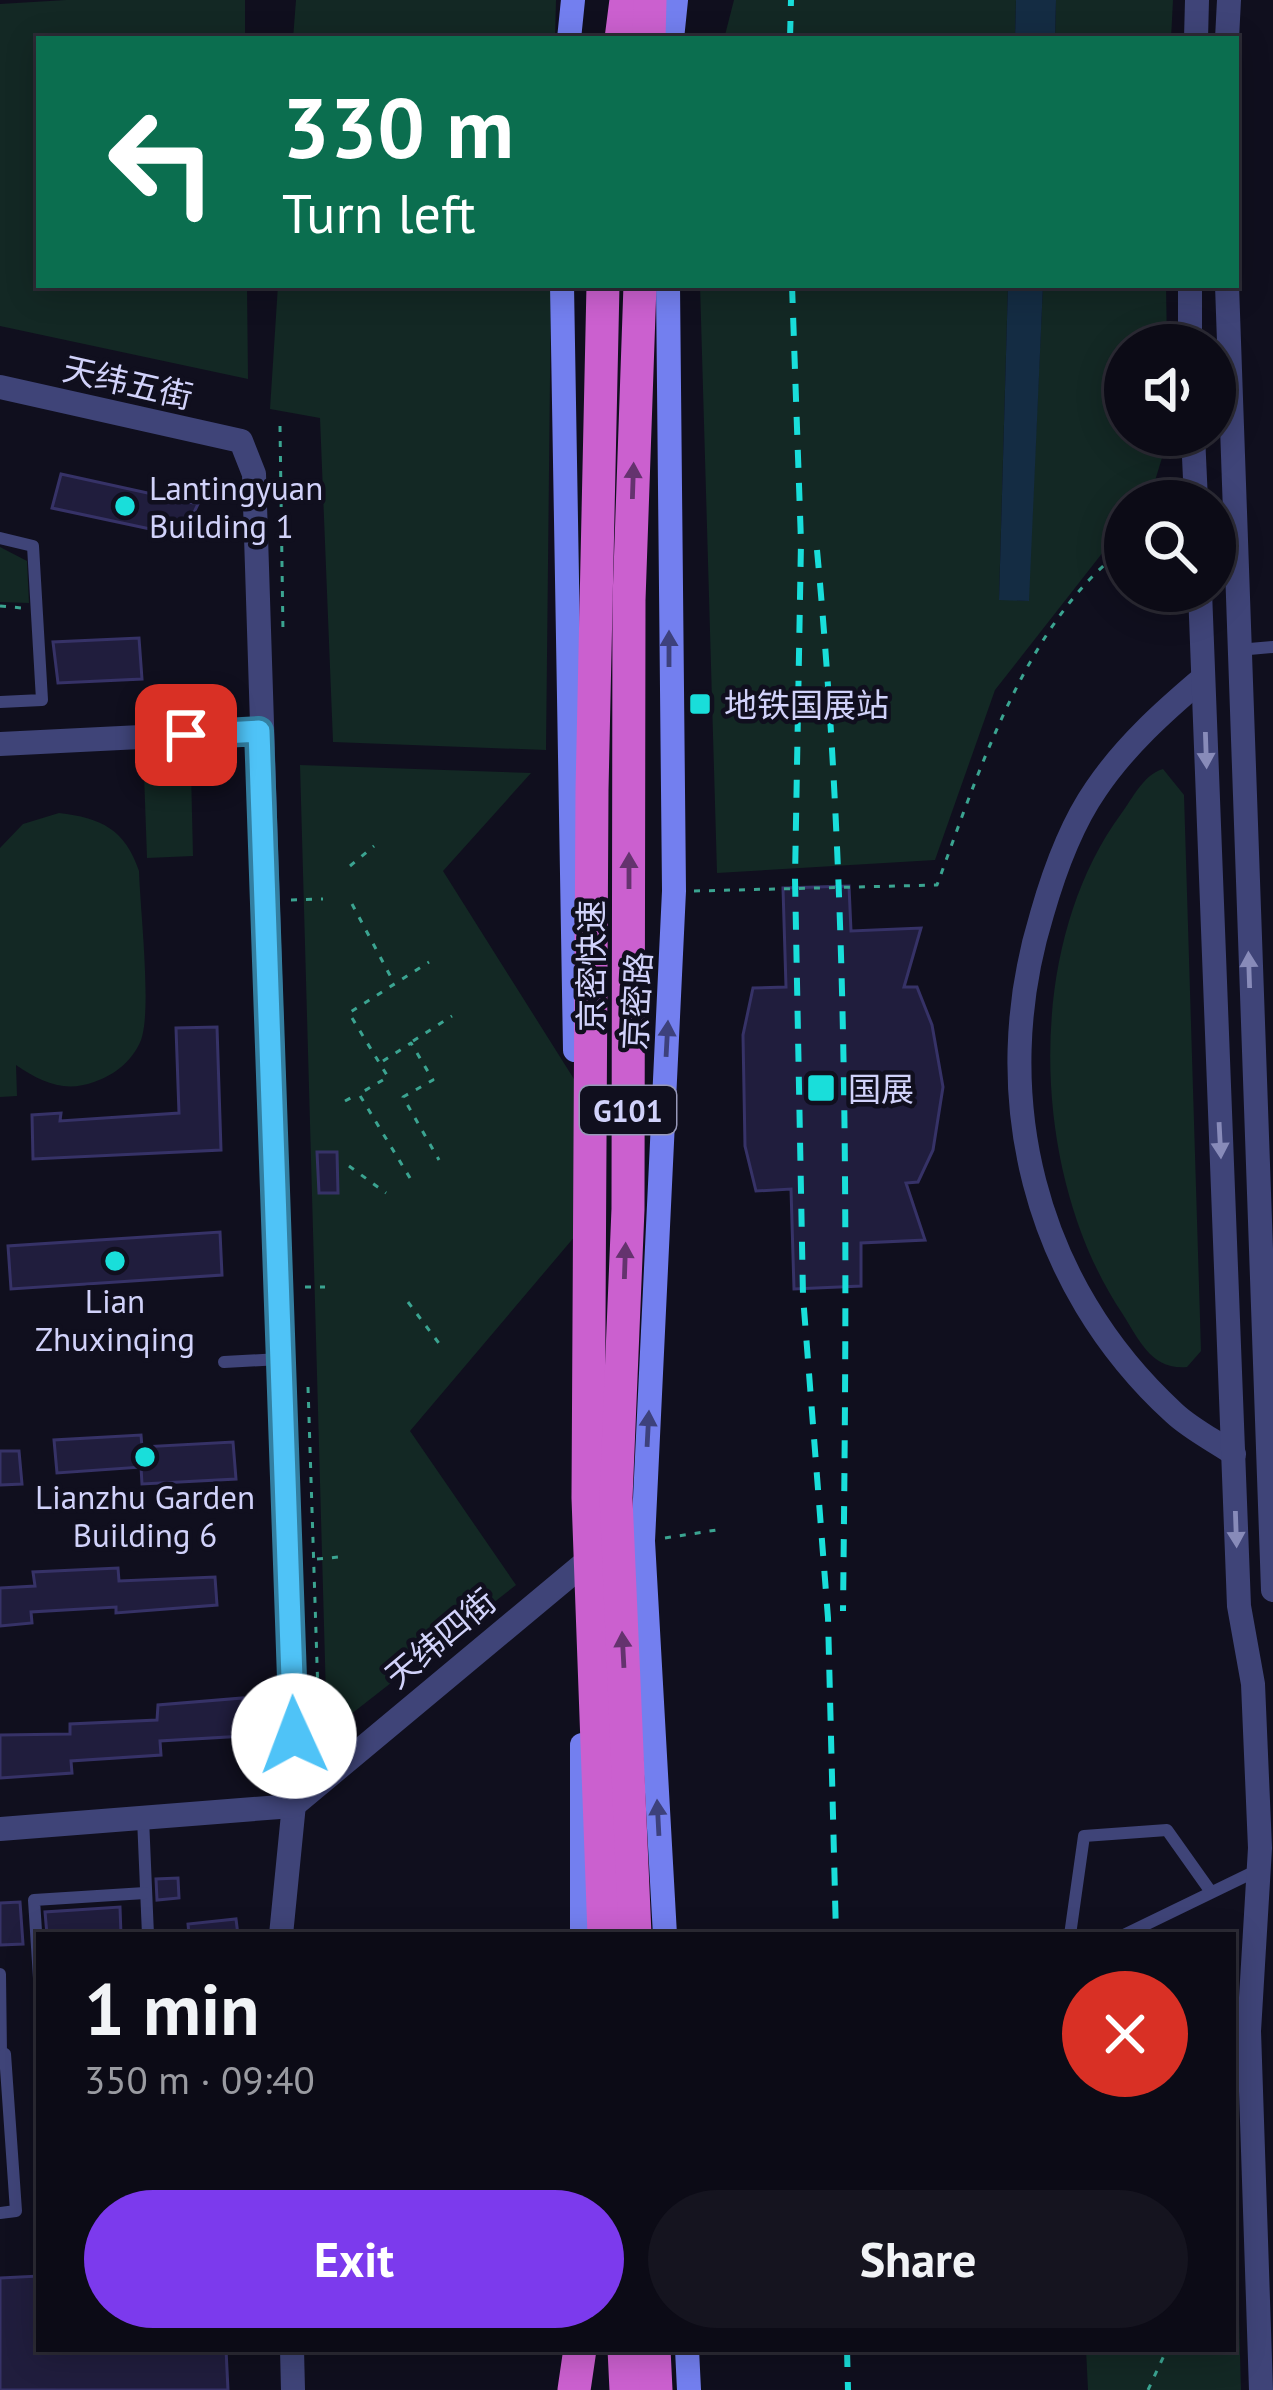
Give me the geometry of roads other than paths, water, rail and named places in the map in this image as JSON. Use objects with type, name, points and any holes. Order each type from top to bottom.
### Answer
[{"type":"highway","points":[[621,36],[626,0]]},
{"type":"highway","points":[[650,0],[650,36]]},
{"type":"highway","name":"京密快速","points":[[603,288],[592,790],[588,1498],[604,1932]]},
{"type":"highway","name":"京密快速","points":[[635,1932],[616,1498],[628,1209],[629,600],[640,288]]},
{"type":"highway","points":[[574,2390],[580,2352]]},
{"type":"highway","points":[[624,2352],[626,2390]]},
{"type":"highway","points":[[654,2352],[656,2390]]},
{"type":"main road","points":[[569,36],[573,0]]},
{"type":"main road","points":[[672,36],[676,0]]},
{"type":"main road","name":"京密路","points":[[562,288],[582,1932]]},
{"type":"main road","name":"京密路","points":[[664,1932],[643,1541],[674,891],[668,288]]},
{"type":"main road","points":[[610,2352],[614,2390]]},
{"type":"main road","points":[[687,2352],[689,2390]]},
{"type":"street","points":[[1196,36],[1197,0]]},
{"type":"street","points":[[1228,36],[1229,0]]},
{"type":"street","points":[[1190,288],[1190,324]]},
{"type":"street","points":[[1227,288],[1273,1590]]},
{"type":"street","name":"天纬五街","points":[[0,387],[241,442],[254,474],[259,731]]},
{"type":"street","points":[[1200,612],[1238,1606],[1253,1684],[1259,1869],[1249,2031],[1261,2390]]},
{"type":"street","points":[[1203,678],[1147,727],[1094,790],[1053,875],[1017,1015],[1016,1090],[1038,1196],[1058,1254],[1082,1298],[1124,1358],[1176,1415],[1234,1454]]},
{"type":"street","points":[[0,744],[44,733],[259,731],[293,1806],[279,1932]]},
{"type":"street","name":"天纬四街","points":[[293,1806],[581,1566]]},
{"type":"street","points":[[0,1829],[293,1806]]},
{"type":"street","points":[[292,2352],[293,2390]]},
{"type":"lane","points":[[0,538],[33,545],[42,700],[0,702]]},
{"type":"lane","points":[[1238,650],[1273,647]]},
{"type":"lane","points":[[224,1362],[280,1360]]},
{"type":"lane","points":[[143,1817],[148,1932]]},
{"type":"lane","points":[[1070,1932],[1084,1836],[1167,1830],[1211,1892]]},
{"type":"lane","points":[[1130,1932],[1259,1869]]},
{"type":"lane","points":[[36,1932],[34,1900],[145,1893]]},
{"type":"lane","points":[[0,1974],[16,2211],[0,2213]]},
{"type":"water","points":[[1016,0],[1056,0],[1055,36],[1015,36]]},
{"type":"water","points":[[1008,288],[1043,288],[1029,601],[999,600]]},
{"type":"railway","points":[[790,36],[791,0]]},
{"type":"railway","points":[[792,288],[801,542],[795,878],[803,1296],[828,1618],[836,1932]]},
{"type":"railway","points":[[817,550],[841,948],[843,1611]]},
{"type":"railway","points":[[847,2352],[848,2390]]},
{"type":"place","name":"Lantingyuan Building 1","points":[[125,506]]},
{"type":"place","name":"地铁国展站","points":[[700,704]]},
{"type":"place","name":"国展","points":[[821,1088]]},
{"type":"place","name":"Lian Zhuxinqing","points":[[115,1261]]},
{"type":"place","name":"Lianzhu Garden Building 6","points":[[145,1457]]}]
